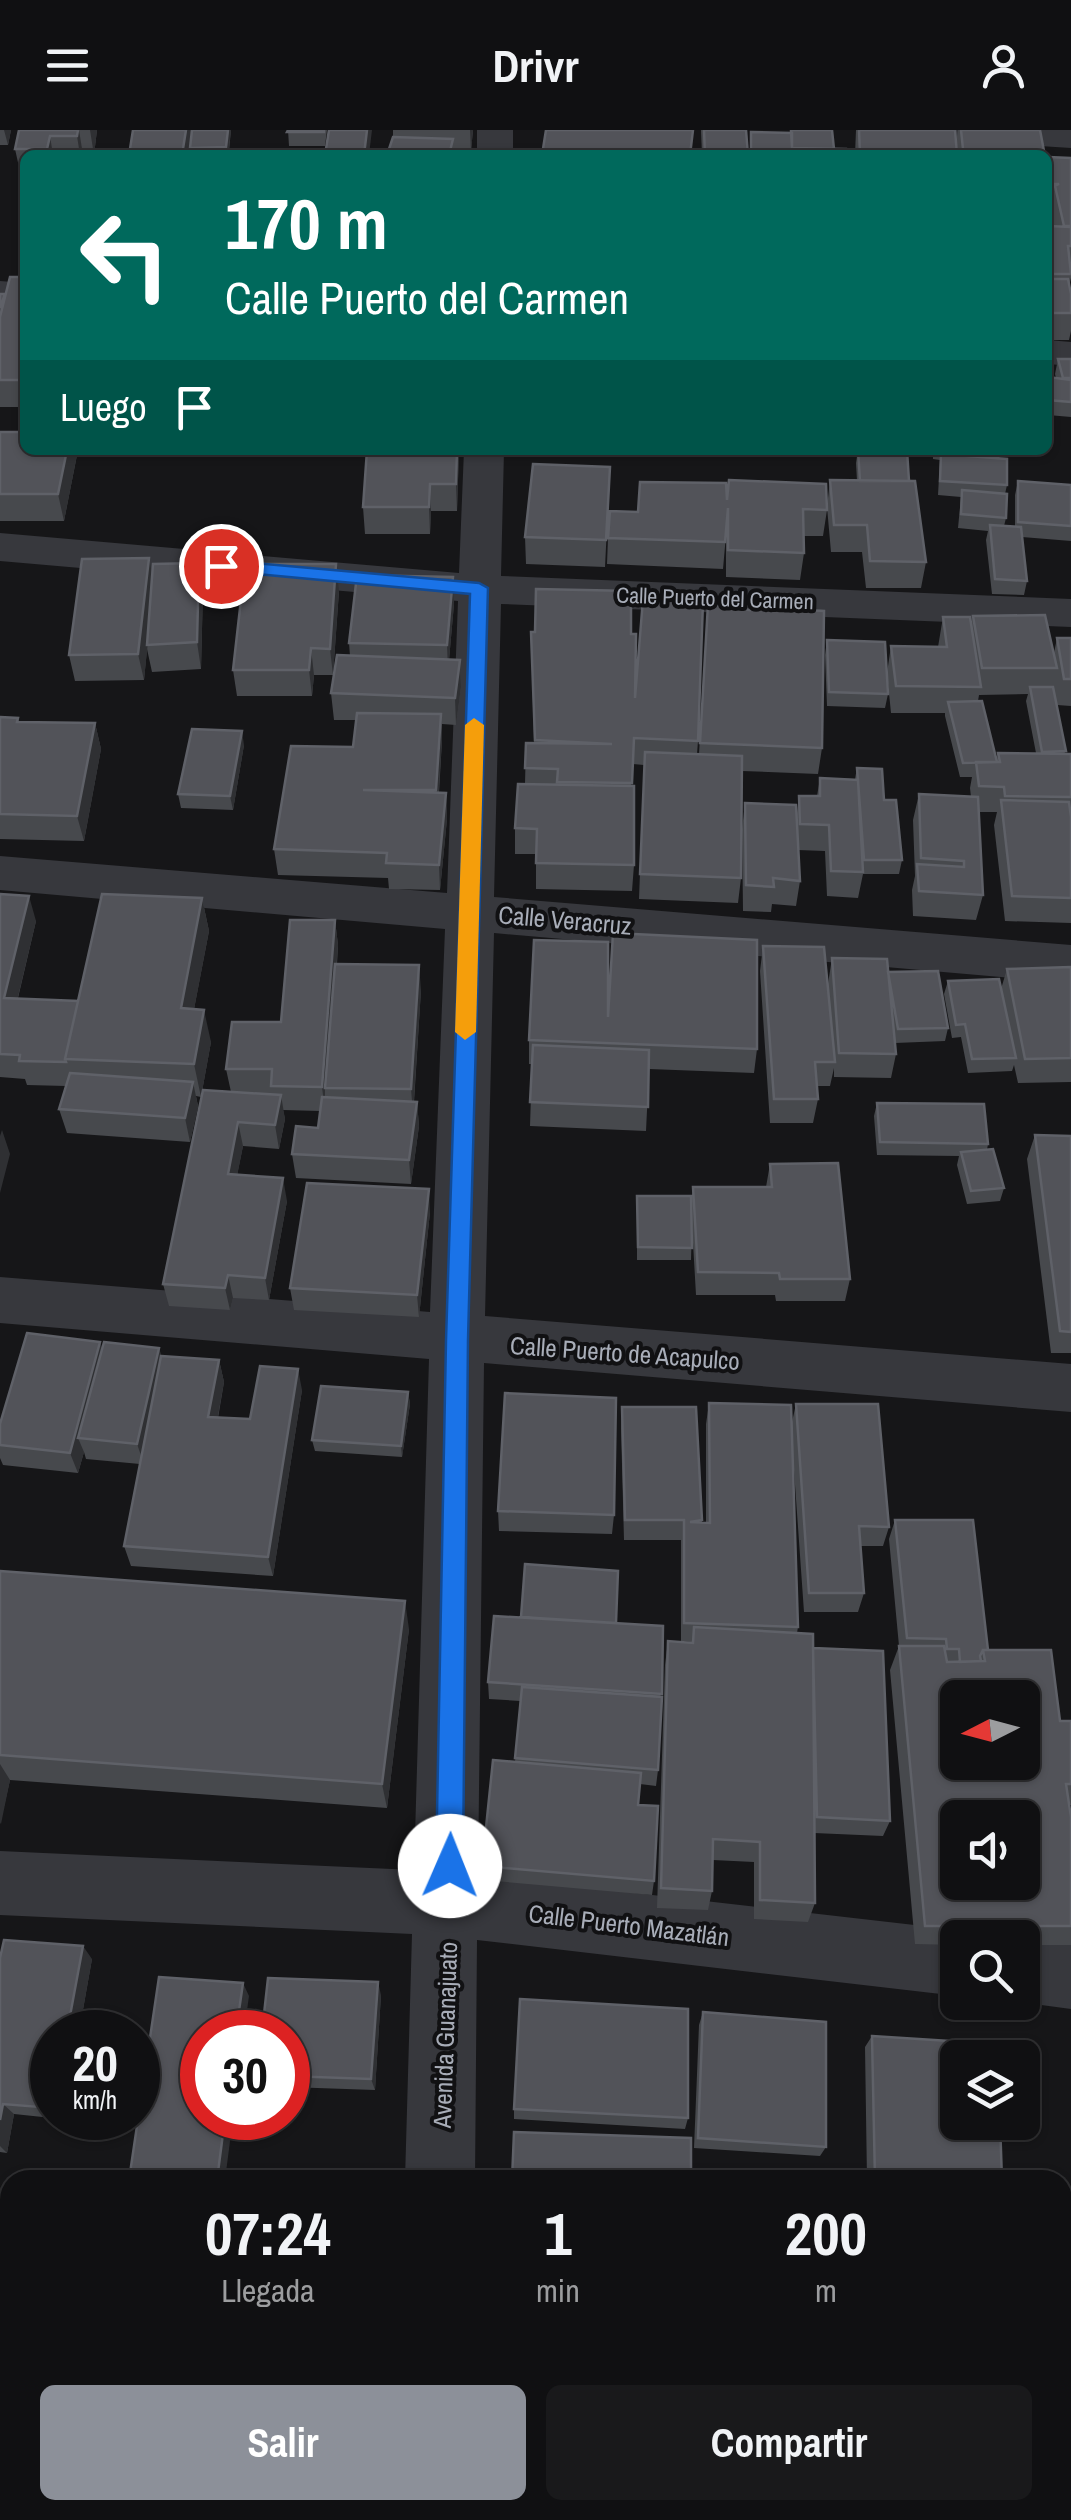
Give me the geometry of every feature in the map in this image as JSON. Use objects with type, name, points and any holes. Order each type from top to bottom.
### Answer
[{"type":"street","points":[[960,130],[1071,136]]},
{"type":"street","name":"Avenida Guanajuato","points":[[440,2170],[449,1904],[457,1340],[484,455]]},
{"type":"street","name":"Calle Puerto del Carmen","points":[[0,547],[479,588],[1071,614]]},
{"type":"street","name":"Calle Veracruz","points":[[0,873],[1071,964]]},
{"type":"street","name":"Calle Puerto de Acapulco","points":[[0,1300],[1071,1388]]},
{"type":"street","name":"Calle Puerto Mazatlán","points":[[0,1883],[449,1904],[940,1961]]},
{"type":"street","points":[[1040,1973],[1071,1976]]},
{"type":"building","points":[[19,130],[78,130],[77,136],[50,136],[47,149],[15,149]]},
{"type":"building","points":[[133,130],[186,130],[183,150],[130,150]]},
{"type":"building","points":[[192,130],[228,130],[226,147],[190,148]]},
{"type":"building","points":[[324,130],[324,132],[287,132]]},
{"type":"building","points":[[329,130],[367,130],[365,150],[326,150]]},
{"type":"building","points":[[546,130],[693,130],[691,150],[543,150]]},
{"type":"building","points":[[704,130],[746,130],[748,150],[705,150]]},
{"type":"building","points":[[791,130],[832,130],[834,149],[792,148]]},
{"type":"building","points":[[859,130],[955,130],[957,150],[860,150]]},
{"type":"building","points":[[961,130],[1040,130],[1044,150],[1004,150],[963,149]]},
{"type":"building","points":[[751,132],[792,133],[792,148],[846,149],[846,150],[751,150]]},
{"type":"building","points":[[393,137],[453,139],[450,150],[389,150]]},
{"type":"building","points":[[1052,157],[1071,158],[1071,226],[1064,226],[1055,186],[1059,184],[1052,184]]},
{"type":"building","points":[[1052,226],[1071,227],[1071,274],[1052,274]]},
{"type":"building","points":[[10,277],[20,277],[20,380],[0,380],[0,317]]},
{"type":"building","points":[[1052,279],[1068,279],[1071,313],[1052,313]]},
{"type":"building","points":[[1058,359],[1071,359],[1071,378],[1063,378]]},
{"type":"building","points":[[1052,378],[1071,380],[1071,402],[1052,400]]},
{"type":"building","points":[[0,432],[20,432],[20,455],[66,455],[58,494],[0,494]]},
{"type":"building","points":[[367,455],[457,455],[456,484],[430,484],[429,507],[363,507]]},
{"type":"building","points":[[858,455],[907,455],[909,481],[860,481]]},
{"type":"building","points":[[941,455],[1007,459],[1007,485],[940,481]]},
{"type":"building","points":[[533,464],[610,467],[606,540],[525,537]]},
{"type":"building","points":[[729,480],[826,484],[827,510],[803,509],[804,553],[728,550],[728,508],[725,542],[608,538],[610,511],[638,512],[640,482],[726,483],[727,500]]},
{"type":"building","points":[[830,480],[915,481],[926,562],[870,561],[867,525],[834,525]]},
{"type":"building","points":[[1018,481],[1071,485],[1071,526],[1018,522]]},
{"type":"building","points":[[962,490],[1007,494],[1006,518],[961,514]]},
{"type":"building","points":[[990,525],[1021,527],[1027,581],[995,579]]},
{"type":"building","points":[[149,558],[138,654],[69,655],[82,559]]},
{"type":"building","points":[[199,563],[197,642],[147,645],[153,564]]},
{"type":"building","points":[[245,564],[336,564],[330,649],[311,648],[309,670],[233,670]]},
{"type":"building","points":[[357,575],[453,577],[447,645],[349,643]]},
{"type":"building","points":[[536,589],[631,591],[631,634],[636,634],[635,698],[643,599],[703,602],[698,741],[634,738],[632,783],[557,782],[558,769],[525,768],[526,743],[612,744],[535,740],[531,632],[535,632]]},
{"type":"building","points":[[708,604],[750,610],[751,607],[824,611],[822,748],[700,743]]},
{"type":"building","points":[[1045,615],[1057,668],[982,668],[973,616]]},
{"type":"building","points":[[943,617],[970,617],[981,687],[896,686],[891,646],[947,647]]},
{"type":"building","points":[[1057,638],[1071,638],[1071,679],[1064,679]]},
{"type":"building","points":[[827,640],[885,642],[888,694],[829,692]]},
{"type":"building","points":[[337,655],[460,660],[455,698],[331,693]]},
{"type":"building","points":[[1030,687],[1053,687],[1066,751],[1042,752]]},
{"type":"building","points":[[982,701],[997,762],[963,763],[948,702]]},
{"type":"building","points":[[357,713],[441,714],[436,790],[363,790],[446,793],[439,865],[386,863],[387,853],[274,849],[291,746],[353,747]]},
{"type":"building","points":[[0,717],[18,718],[17,722],[95,723],[77,816],[0,814]]},
{"type":"building","points":[[192,729],[242,731],[230,796],[178,794]]},
{"type":"building","points":[[645,752],[742,756],[741,878],[640,874]]},
{"type":"building","points":[[998,753],[1071,754],[1071,797],[1005,796],[1004,787],[979,786],[976,762],[1000,762]]},
{"type":"building","points":[[857,768],[882,769],[884,800],[896,800],[902,860],[864,860]]},
{"type":"building","points":[[820,778],[858,780],[863,872],[831,871],[829,825],[800,824],[799,796],[820,796]]},
{"type":"building","points":[[518,784],[634,786],[634,865],[536,863],[537,829],[515,828]]},
{"type":"building","points":[[919,794],[978,797],[983,895],[919,891],[917,864],[964,867],[964,861],[921,858]]},
{"type":"building","points":[[1001,800],[1069,802],[1071,898],[1012,896]]},
{"type":"building","points":[[745,803],[796,805],[800,881],[773,878],[774,887],[746,885]]},
{"type":"building","points":[[0,894],[29,896],[4,998],[78,1001],[66,1062],[19,1061],[20,1055],[0,1054]]},
{"type":"building","points":[[102,894],[202,898],[181,1008],[204,1010],[194,1064],[65,1059]]},
{"type":"building","points":[[290,920],[335,920],[322,1087],[271,1086],[272,1069],[226,1069],[232,1022],[281,1022]]},
{"type":"building","points":[[613,933],[757,940],[757,1049],[529,1040],[534,940],[608,942],[608,1017]]},
{"type":"building","points":[[763,946],[824,947],[835,1062],[815,1062],[818,1099],[774,1099]]},
{"type":"building","points":[[832,958],[887,959],[896,1054],[839,1053]]},
{"type":"building","points":[[335,964],[419,965],[411,1089],[325,1088]]},
{"type":"building","points":[[1071,967],[1071,1058],[1025,1059],[1007,969]]},
{"type":"building","points":[[938,971],[948,1028],[898,1029],[888,972]]},
{"type":"building","points":[[999,979],[1016,1058],[972,1059],[965,1024],[956,1025],[948,981]]},
{"type":"building","points":[[533,1045],[649,1050],[648,1107],[530,1102]]},
{"type":"building","points":[[70,1073],[193,1082],[185,1118],[59,1109]]},
{"type":"building","points":[[203,1090],[281,1095],[275,1125],[238,1122],[228,1174],[283,1178],[265,1278],[228,1275],[225,1288],[163,1284]]},
{"type":"building","points":[[322,1097],[417,1102],[409,1160],[292,1154],[296,1126],[318,1128]]},
{"type":"building","points":[[877,1103],[984,1104],[988,1144],[880,1142]]},
{"type":"building","points":[[1035,1135],[1071,1136],[1071,1332],[1060,1331]]},
{"type":"building","points":[[993,1149],[1004,1188],[971,1191],[961,1152]]},
{"type":"building","points":[[838,1163],[850,1279],[780,1279],[779,1273],[698,1272],[693,1187],[772,1187],[770,1164]]},
{"type":"building","points":[[307,1183],[429,1189],[417,1295],[290,1288]]},
{"type":"building","points":[[637,1196],[691,1196],[692,1248],[638,1247]]},
{"type":"building","points":[[27,1333],[100,1342],[70,1453],[0,1445],[0,1424]]},
{"type":"building","points":[[104,1342],[159,1348],[137,1444],[78,1438]]},
{"type":"building","points":[[161,1356],[219,1360],[208,1417],[250,1419],[260,1366],[298,1369],[268,1557],[124,1546]]},
{"type":"building","points":[[321,1386],[408,1392],[401,1446],[312,1440]]},
{"type":"building","points":[[505,1393],[616,1398],[614,1515],[498,1511]]},
{"type":"building","points":[[709,1403],[791,1405],[798,1627],[684,1623],[684,1520],[625,1520],[622,1407],[696,1407],[702,1520],[690,1522],[710,1523]]},
{"type":"building","points":[[796,1404],[878,1404],[889,1527],[859,1526],[864,1593],[809,1593]]},
{"type":"building","points":[[895,1520],[973,1520],[988,1650],[983,1650],[981,1661],[960,1662],[959,1649],[947,1649],[946,1639],[907,1638]]},
{"type":"building","points":[[525,1564],[618,1571],[616,1623],[521,1617]]},
{"type":"building","points":[[0,1571],[405,1601],[382,1784],[0,1755]]},
{"type":"building","points":[[494,1616],[663,1626],[662,1694],[488,1682]]},
{"type":"building","points":[[694,1627],[813,1634],[815,1903],[760,1900],[760,1842],[713,1839],[712,1891],[661,1888],[668,1641],[693,1643]]},
{"type":"building","points":[[899,1646],[944,1646],[947,1662],[985,1661],[983,1650],[1051,1650],[1060,1721],[1071,1721],[1071,1784],[1066,1784],[1071,1817],[1071,1926],[1040,1926],[1040,1920],[940,1920],[940,1926],[925,1926]]},
{"type":"building","points":[[813,1648],[883,1651],[890,1821],[817,1817]]},
{"type":"building","points":[[522,1687],[662,1697],[658,1770],[515,1758]]},
{"type":"building","points":[[493,1760],[641,1773],[638,1805],[658,1806],[654,1881],[482,1866]]},
{"type":"building","points":[[4,1940],[83,1946],[71,2010],[30,2010],[30,2106],[3,2104],[0,2120],[0,1958]]},
{"type":"building","points":[[159,1977],[243,1983],[239,2010],[180,2010],[180,2140],[222,2140],[218,2170],[130,2170],[135,2140],[160,2140],[160,2010],[154,2010]]},
{"type":"building","points":[[268,1978],[378,1982],[371,2079],[310,2077],[310,2010],[264,2010]]},
{"type":"building","points":[[520,1999],[688,2009],[688,2118],[514,2109]]},
{"type":"building","points":[[703,2012],[826,2022],[826,2147],[698,2138]]},
{"type":"building","points":[[872,2036],[940,2040],[940,2140],[1001,2140],[1002,2170],[875,2170]]},
{"type":"building","points":[[514,2132],[691,2138],[691,2170],[512,2170]]},
{"type":"slow traffic","points":[[465,1032],[474,725]]},
{"type":"route","points":[[221,566],[479,588],[457,1340],[450,1866]]}]
